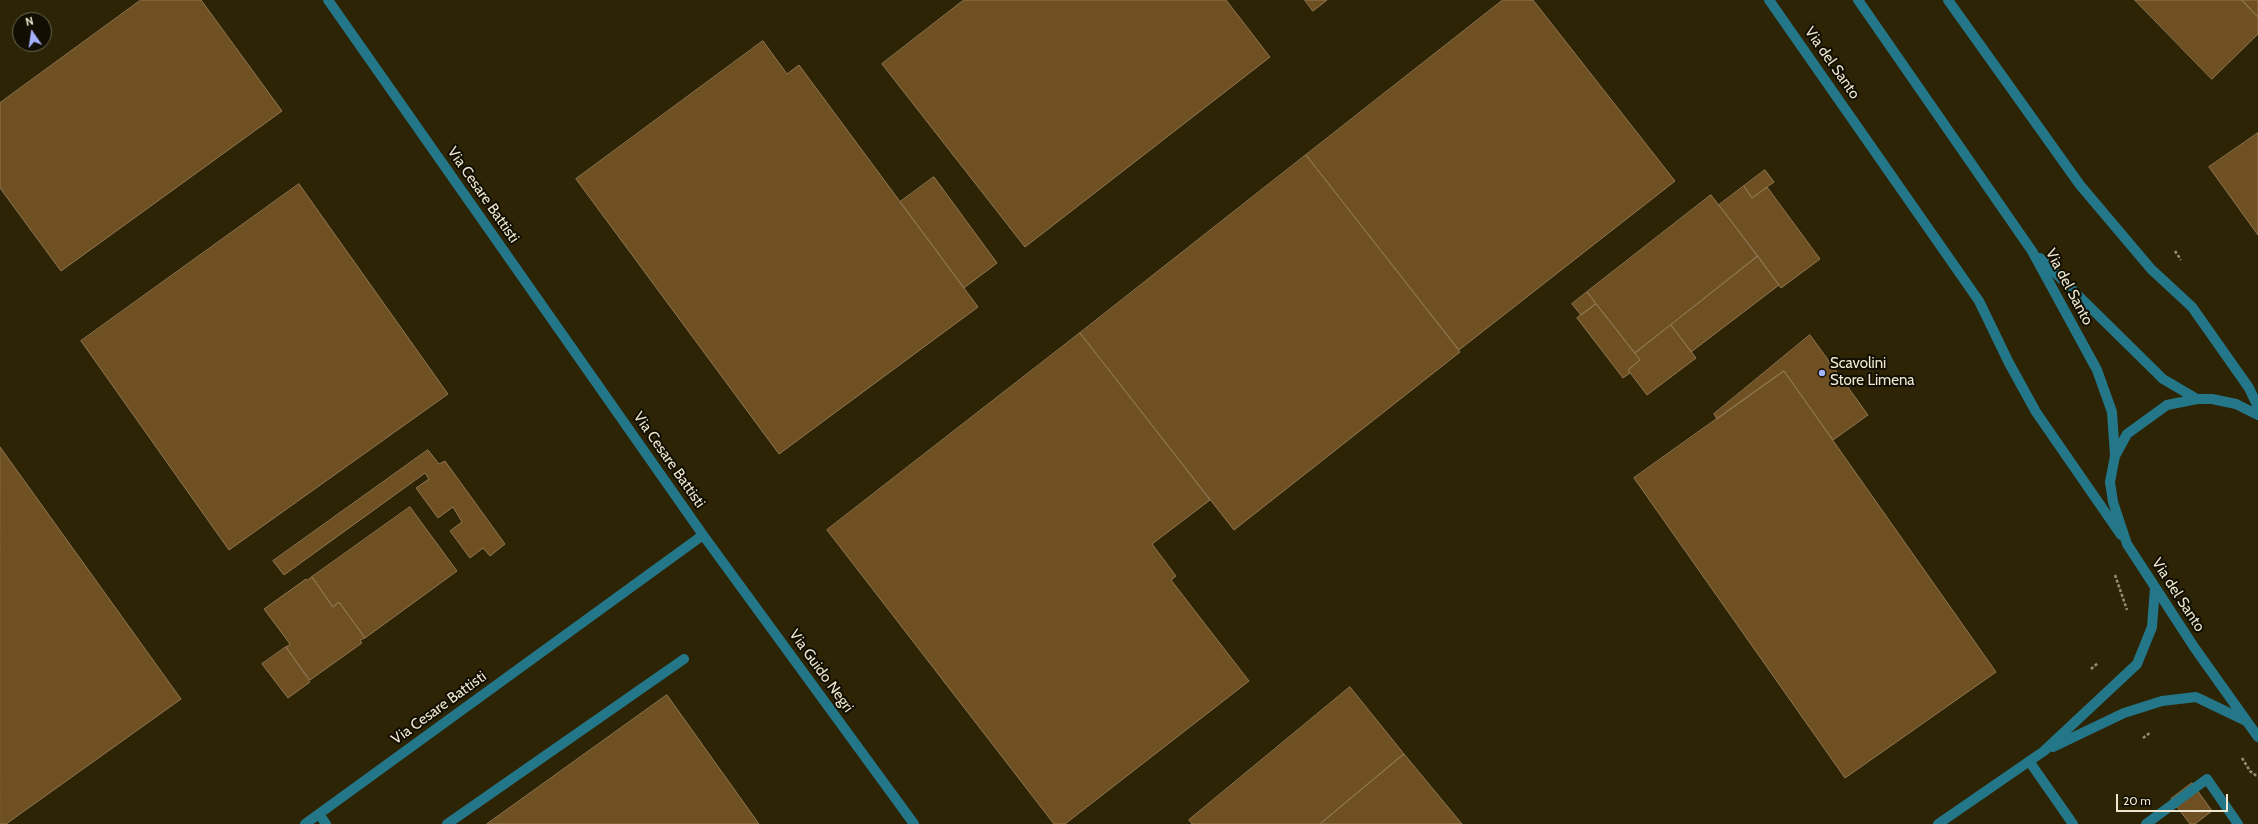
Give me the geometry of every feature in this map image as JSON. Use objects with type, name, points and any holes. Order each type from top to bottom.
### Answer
[{"type":"street","name":"Via Cesare Battisti","points":[[305,824],[703,535],[328,0]]},
{"type":"street","name":"Via del Santo","points":[[1769,0],[1979,301],[2009,363],[2036,412],[2082,481],[2127,544],[2155,588],[2258,736]]},
{"type":"street","points":[[1858,0],[2032,251]]},
{"type":"street","points":[[1948,0],[2080,185],[2151,269],[2192,307],[2249,388],[2258,407]]},
{"type":"street","name":"Via del Santo","points":[[2032,251],[2097,370],[2112,412],[2115,456],[2110,482],[2112,502],[2127,544]]},
{"type":"street","name":"Via del Santo","points":[[2032,251],[2163,379],[2197,399]]},
{"type":"street","name":"Via del Santo","points":[[2115,456],[2127,434],[2167,405],[2197,399],[2212,399],[2236,404],[2258,415]]},
{"type":"street","name":"Via Guido Negri","points":[[703,535],[914,824]]},
{"type":"street","points":[[1938,824],[2044,751],[2137,664],[2152,627],[2155,588]]},
{"type":"street","points":[[447,824],[684,659]]},
{"type":"street","points":[[2044,751],[2124,713],[2162,701],[2196,697],[2247,722]]},
{"type":"street","points":[[2029,762],[2073,824]]},
{"type":"street","points":[[2146,824],[2207,779],[2238,824]]},
{"type":"street","points":[[319,814],[326,824]]},
{"type":"path","points":[[2111,569],[2130,618]]},
{"type":"path","points":[[2091,669],[2102,660]]},
{"type":"path","points":[[2143,738],[2153,731]]},
{"type":"path","points":[[2238,751],[2250,771],[2258,777]]},
{"type":"building","points":[[141,0],[201,0],[282,111],[61,271],[0,188],[0,103]]},
{"type":"building","points":[[964,0],[1226,0],[1270,57],[1025,247],[882,64]]},
{"type":"building","points":[[1305,0],[1327,0],[1313,11]]},
{"type":"building","points":[[1503,0],[1533,0],[1675,181],[1459,350],[1306,155]]},
{"type":"building","points":[[2135,0],[2242,0],[2258,17],[2258,34],[2212,79]]},
{"type":"building","points":[[2242,0],[2258,0],[2258,17]]},
{"type":"building","points":[[763,41],[787,74],[799,65],[978,307],[779,454],[576,179]]},
{"type":"building","points":[[2258,133],[2258,235],[2209,167]]},
{"type":"building","points":[[1306,155],[1460,352],[1234,530],[1080,333]]},
{"type":"building","points":[[1765,170],[1774,182],[1752,198],[1744,186]]},
{"type":"building","points":[[934,177],[997,263],[964,288],[900,202]]},
{"type":"building","points":[[299,184],[448,394],[229,550],[81,341]]},
{"type":"building","points":[[1744,186],[1752,198],[1767,187],[1820,259],[1781,288],[1719,205]]},
{"type":"building","points":[[1711,195],[1758,256],[1635,353],[1587,292]]},
{"type":"building","points":[[1758,256],[1779,285],[1691,352],[1671,325]]},
{"type":"building","points":[[1587,292],[1596,304],[1581,315],[1572,304]]},
{"type":"building","points":[[1596,304],[1640,360],[1628,370],[1630,373],[1623,378],[1577,318]]},
{"type":"building","points":[[1671,325],[1696,358],[1647,395],[1628,370],[1640,360],[1635,353]]},
{"type":"building","points":[[1080,333],[1210,500],[1152,544],[1176,576],[1171,580],[1249,681],[1065,824],[1054,824],[827,530]]},
{"type":"building","points":[[1810,335],[1868,415],[1833,440],[1784,371],[1717,419],[1714,414]]},
{"type":"building","points":[[1784,371],[1996,672],[1845,778],[1634,478]]},
{"type":"building","points":[[0,447],[181,699],[6,824],[0,824]]},
{"type":"building","points":[[428,450],[439,464],[445,461],[505,544],[490,556],[483,548],[470,558],[450,531],[462,522],[453,507],[438,518],[416,488],[429,479],[425,473],[284,575],[273,561]]},
{"type":"building","points":[[410,507],[457,571],[365,638],[339,602],[333,607],[312,577]]},
{"type":"building","points":[[312,577],[333,607],[339,602],[365,638],[360,640],[362,643],[310,680],[286,647],[290,644],[264,609],[306,579],[307,580]]},
{"type":"building","points":[[286,647],[310,682],[288,698],[262,664]]},
{"type":"building","points":[[1350,687],[1404,754],[1320,824],[1192,824],[1189,820]]},
{"type":"building","points":[[667,695],[759,824],[487,824]]},
{"type":"building","points":[[1404,754],[1462,824],[1320,824]]},
{"type":"building","points":[[2192,783],[2212,811],[2195,824],[2190,824],[2171,799]]},
{"type":"place","name":"Scavolini Store Limena","points":[[1822,373]]}]
